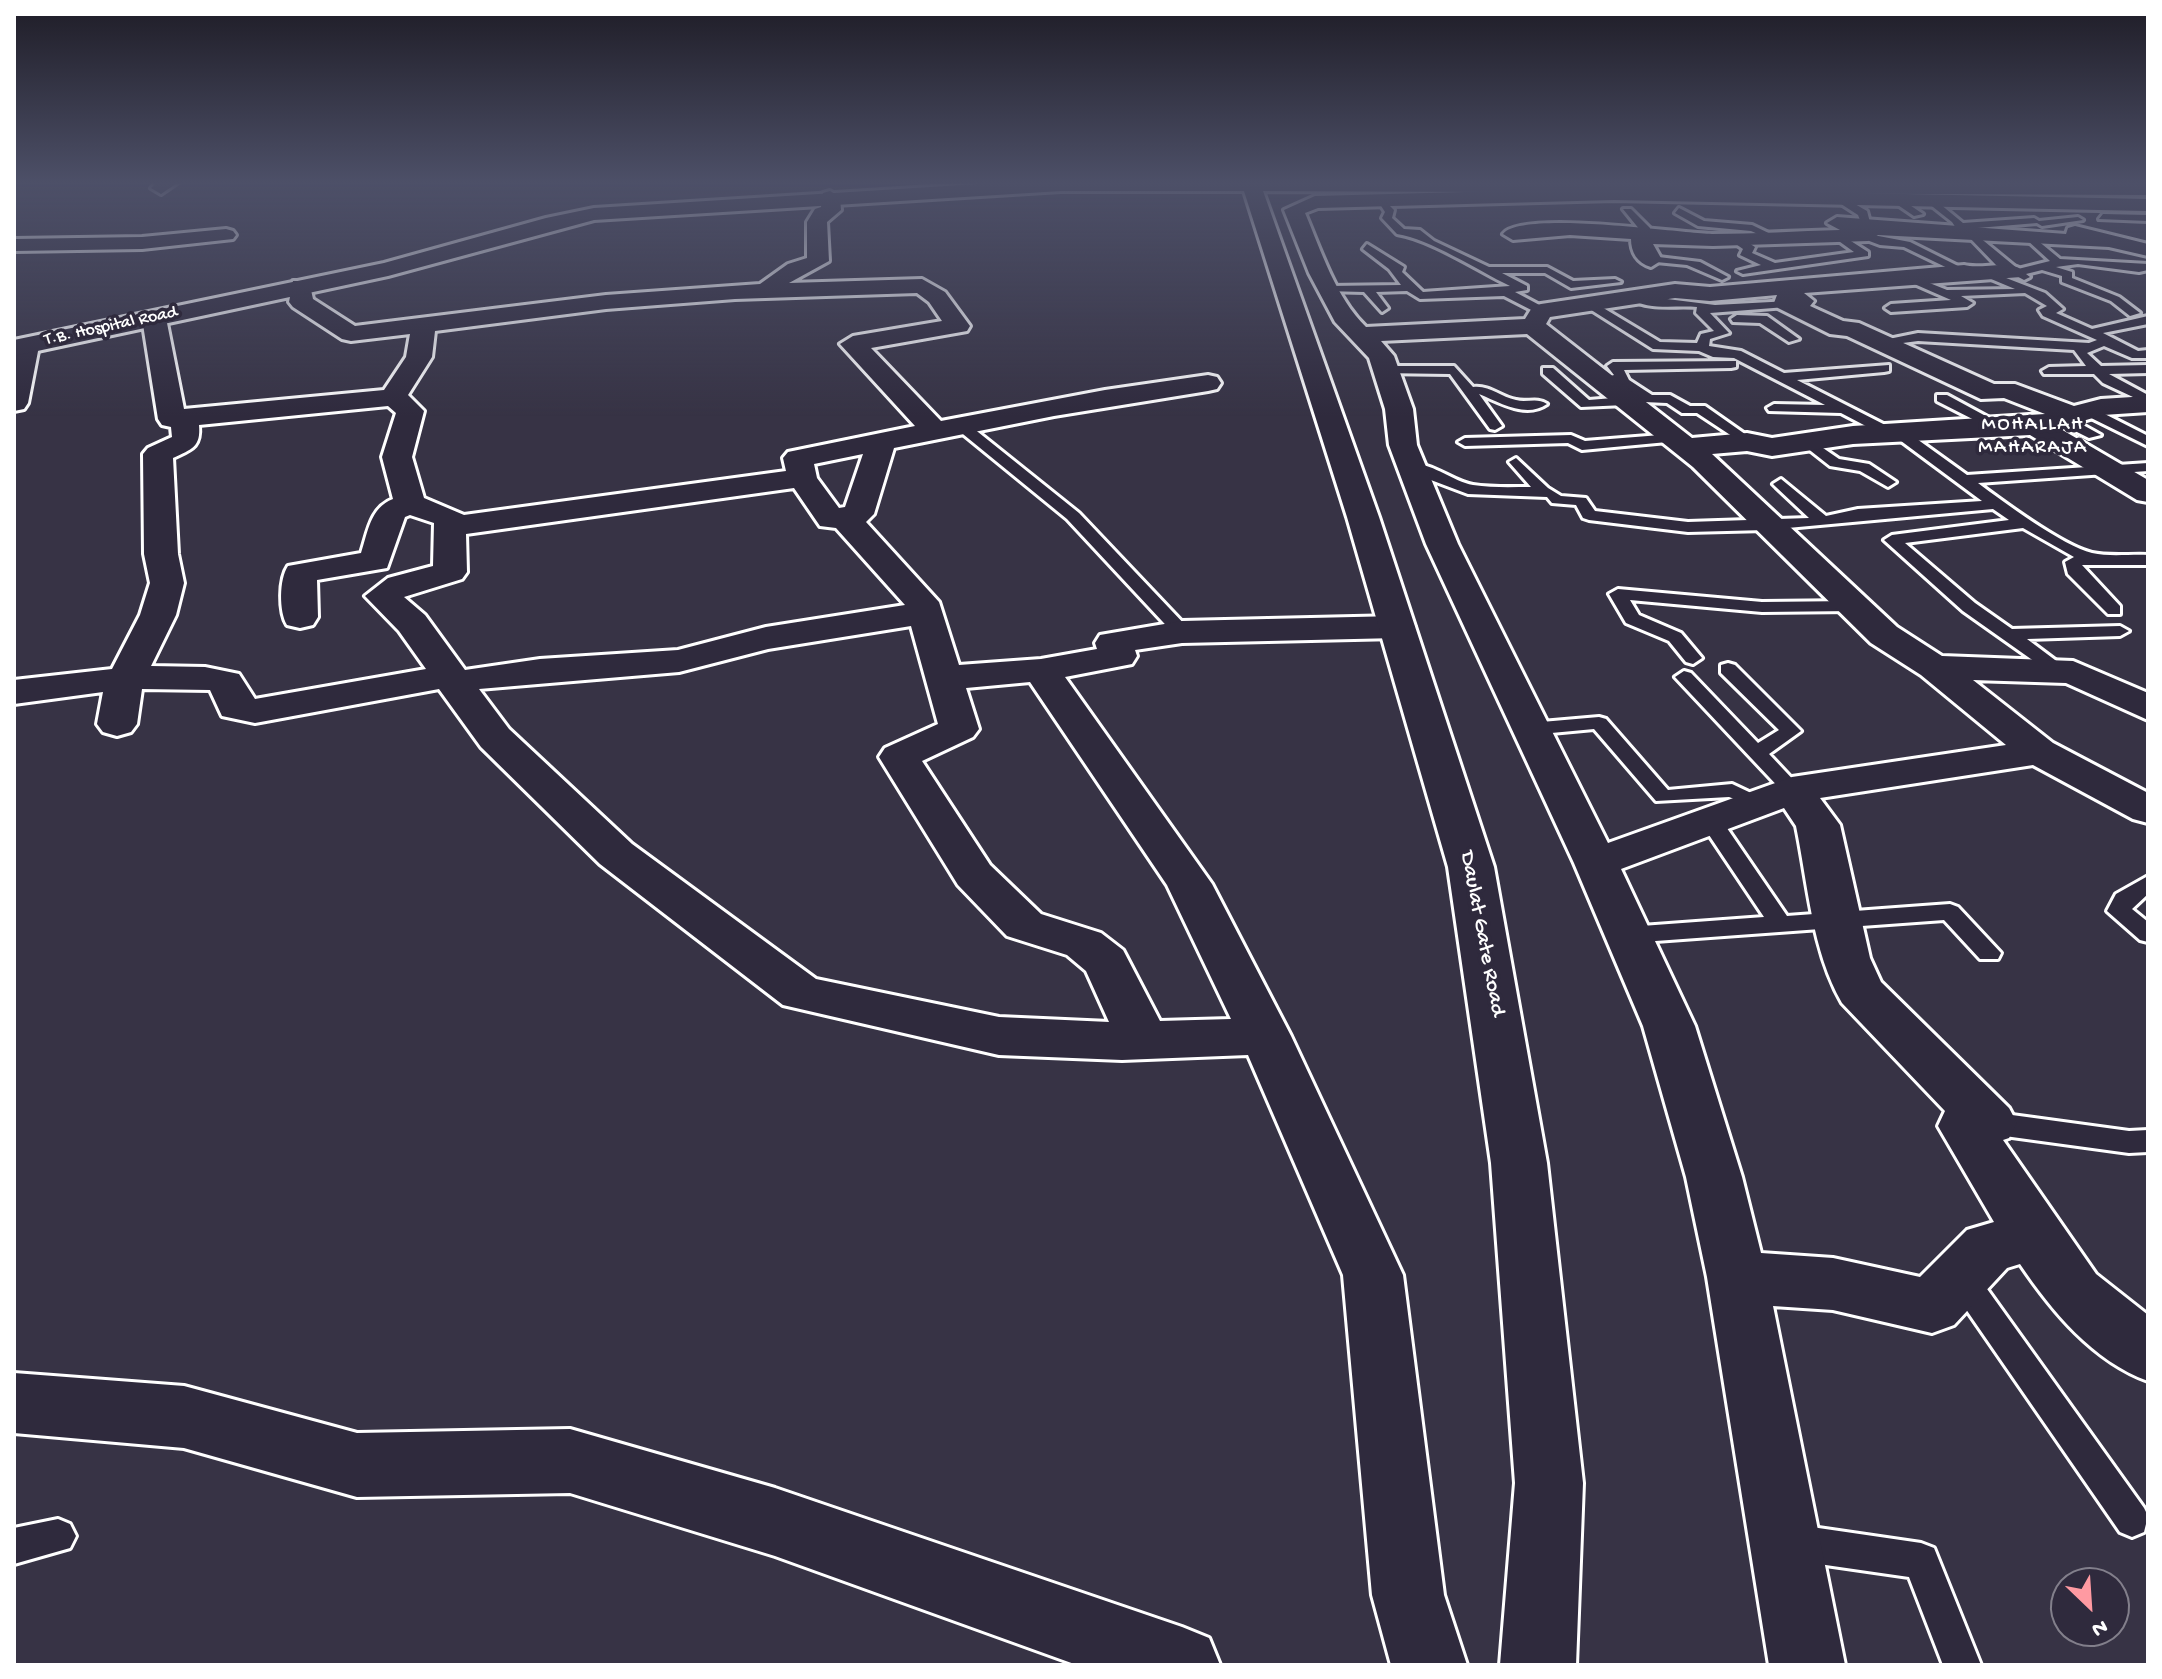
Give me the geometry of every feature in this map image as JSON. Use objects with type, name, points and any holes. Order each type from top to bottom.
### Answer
[{"type":"street","name":"T.B. Hospital Road","points":[[20,347],[425,259]]},
{"type":"street","points":[[765,291],[777,279],[818,259]]},
{"type":"street","name":"Daulat Gate Road","points":[[1298,259],[1397,627],[1471,867],[1519,1163],[1549,1483],[1538,1665]]},
{"type":"street","points":[[1328,259],[1348,289],[1347,322],[1376,338],[1537,318],[1593,295],[1675,291],[1710,294],[1964,272],[2027,283]]},
{"type":"street","points":[[1650,259],[1662,272],[1664,283],[1675,291]]},
{"type":"street","points":[[301,286],[301,302],[351,334],[606,302],[765,291],[922,286],[933,292],[958,326],[859,325]]},
{"type":"street","points":[[1780,286],[1839,329],[1850,328],[1991,393],[2006,390],[2069,421],[2111,471],[2148,493]]},
{"type":"street","points":[[842,288],[859,325],[853,344],[949,429]]},
{"type":"street","points":[[154,318],[172,419],[394,397],[410,411],[397,457],[410,504]]},
{"type":"street","points":[[1537,318],[1679,443],[1884,635],[1934,667],[2039,752],[2148,810]]},
{"type":"street","points":[[394,397],[402,379],[419,363],[425,348],[422,326]]},
{"type":"street","points":[[1376,338],[1399,409],[1403,445],[1442,544],[1596,863],[1669,1026],[1714,1177],[1737,1277],[1807,1665]]},
{"type":"street","points":[[14,403],[20,347]]},
{"type":"street","points":[[881,442],[858,514],[831,519],[802,478],[798,458],[881,442],[949,429],[1038,408],[1208,383]]},
{"type":"street","points":[[1679,443],[1747,442],[1772,447],[1893,432],[2069,421],[2146,404]]},
{"type":"street","points":[[117,724],[125,679],[158,615],[167,583],[161,554],[158,454],[186,441],[185,419]]},
{"type":"street","points":[[450,527],[802,478]]},
{"type":"street","points":[[300,617],[300,573],[375,561],[391,511],[410,504],[450,518],[450,572],[400,585],[382,596],[412,623],[495,738],[616,854],[801,993],[999,1036],[1144,1041],[1265,1036]]},
{"type":"street","points":[[844,517],[922,602],[959,729],[899,757],[974,875],[1024,925],[1084,944],[1106,962],[1144,1041]]},
{"type":"street","points":[[14,692],[125,679],[210,677],[226,682],[236,708],[255,711],[490,675],[679,661],[766,638],[925,613]]},
{"type":"street","points":[[944,678],[1041,670],[1119,656],[1113,643],[1182,632],[1397,627]]},
{"type":"street","points":[[1934,667],[2073,672],[2148,708]]},
{"type":"street","points":[[1041,670],[1189,884],[1265,1036],[1373,1275],[1408,1595],[1429,1665]]},
{"type":"street","points":[[1596,863],[1710,820],[1768,782],[2039,752]]},
{"type":"street","points":[[1768,782],[1818,825],[1846,958],[1860,991],[1990,1123]]},
{"type":"street","points":[[1990,1123],[1965,1126],[2034,1236],[2074,1293],[2148,1353]]},
{"type":"street","points":[[1737,1277],[1833,1284],[1932,1306],[1988,1248],[2034,1236]]},
{"type":"street","points":[[14,1403],[184,1417],[357,1465],[570,1461],[775,1522],[1182,1665]]},
{"type":"lane","points":[[1382,259],[1400,269],[1394,270],[1420,296],[1506,292]]},
{"type":"lane","points":[[1464,259],[1523,288],[1502,290],[1537,318]]},
{"type":"lane","points":[[1682,259],[1703,264],[1722,277]]},
{"type":"lane","points":[[1751,259],[1780,286]]},
{"type":"lane","points":[[1711,314],[1780,286],[1797,265],[1831,259]]},
{"type":"lane","points":[[1938,259],[1964,272]]},
{"type":"lane","points":[[1998,259],[2057,309],[2045,310],[2047,313],[2089,340]]},
{"type":"lane","points":[[2055,259],[2058,263]]},
{"type":"lane","points":[[2027,283],[2041,267],[2058,263],[2095,262],[2130,271],[2148,267]]},
{"type":"lane","points":[[1797,265],[1834,283]]},
{"type":"lane","points":[[2041,267],[2068,274],[2066,280],[2120,302],[2134,313]]},
{"type":"lane","points":[[1486,270],[1547,270],[1593,295],[1657,346],[1702,347],[1713,353],[1737,354],[1893,432],[2026,523],[2088,558]]},
{"type":"lane","points":[[1743,271],[1780,286]]},
{"type":"lane","points":[[1891,308],[1967,303],[1907,277]]},
{"type":"lane","points":[[1946,293],[2027,283],[2120,302],[2148,304]]},
{"type":"lane","points":[[1348,289],[1410,288]]},
{"type":"lane","points":[[1626,293],[1667,306],[1704,304],[1723,333],[1705,337],[1702,347]]},
{"type":"lane","points":[[1711,314],[1763,319],[1793,339]]},
{"type":"lane","points":[[1913,320],[1953,340]]},
{"type":"lane","points":[[2146,404],[2108,380],[2079,352],[2089,340],[2148,320]]},
{"type":"lane","points":[[1880,342],[1918,337],[1953,340],[2107,340],[2105,342],[2137,355],[2148,354]]},
{"type":"lane","points":[[1376,338],[1454,370],[1495,426]]},
{"type":"lane","points":[[1548,371],[1586,404],[1624,378],[1613,366],[1752,362]]},
{"type":"lane","points":[[1782,377],[1884,368]]},
{"type":"lane","points":[[2049,371],[2148,369]]},
{"type":"lane","points":[[1614,387],[1649,399],[1670,399],[1687,410],[1700,409],[1747,442]]},
{"type":"lane","points":[[1469,391],[1481,390],[1515,405],[1540,404]]},
{"type":"lane","points":[[1942,398],[1999,427]]},
{"type":"lane","points":[[1774,408],[1844,409]]},
{"type":"lane","points":[[2069,421],[2148,442]]},
{"type":"lane","points":[[949,429],[1073,516],[1182,632]]},
{"type":"lane","points":[[1465,442],[1571,439],[1582,446],[1679,443]]},
{"type":"lane","points":[[1807,441],[1835,463],[1864,467],[1888,482]]},
{"type":"lane","points":[[1516,462],[1543,492]]},
{"type":"lane","points":[[1963,480],[2148,467]]},
{"type":"lane","points":[[1412,468],[1428,471],[1468,489],[1551,493],[1557,500],[1581,501],[1589,515],[1688,527],[1823,522],[1858,514],[2001,504]]},
{"type":"lane","points":[[1781,484],[1823,522]]},
{"type":"lane","points":[[2026,523],[1892,540],[1969,607],[2062,672]]},
{"type":"lane","points":[[2114,610],[2074,570],[2073,562],[2088,558],[2148,560]]},
{"type":"lane","points":[[1693,658],[1675,637],[1632,619],[1618,594],[1762,607],[1853,606]]},
{"type":"lane","points":[[2011,634],[2120,631]]},
{"type":"lane","points":[[1728,669],[1791,731],[1768,782]]},
{"type":"lane","points":[[1684,677],[1768,782]]},
{"type":"lane","points":[[1530,729],[1599,723],[1663,797],[1732,790],[1768,782]]},
{"type":"lane","points":[[1710,820],[1781,925]]},
{"type":"lane","points":[[2148,883],[2124,899],[2119,911],[2148,934]]},
{"type":"lane","points":[[1628,935],[1950,912],[1989,953]]},
{"type":"lane","points":[[1990,1123],[2129,1142],[2148,1141]]},
{"type":"lane","points":[[1961,1276],[2132,1520]]},
{"type":"lane","points":[[14,1546],[58,1536]]},
{"type":"lane","points":[[1785,1541],[1921,1561],[1962,1665]]},
{"type":"district","name":"MOHALLAH MAHARAJA","points":[[2033,438]]}]
